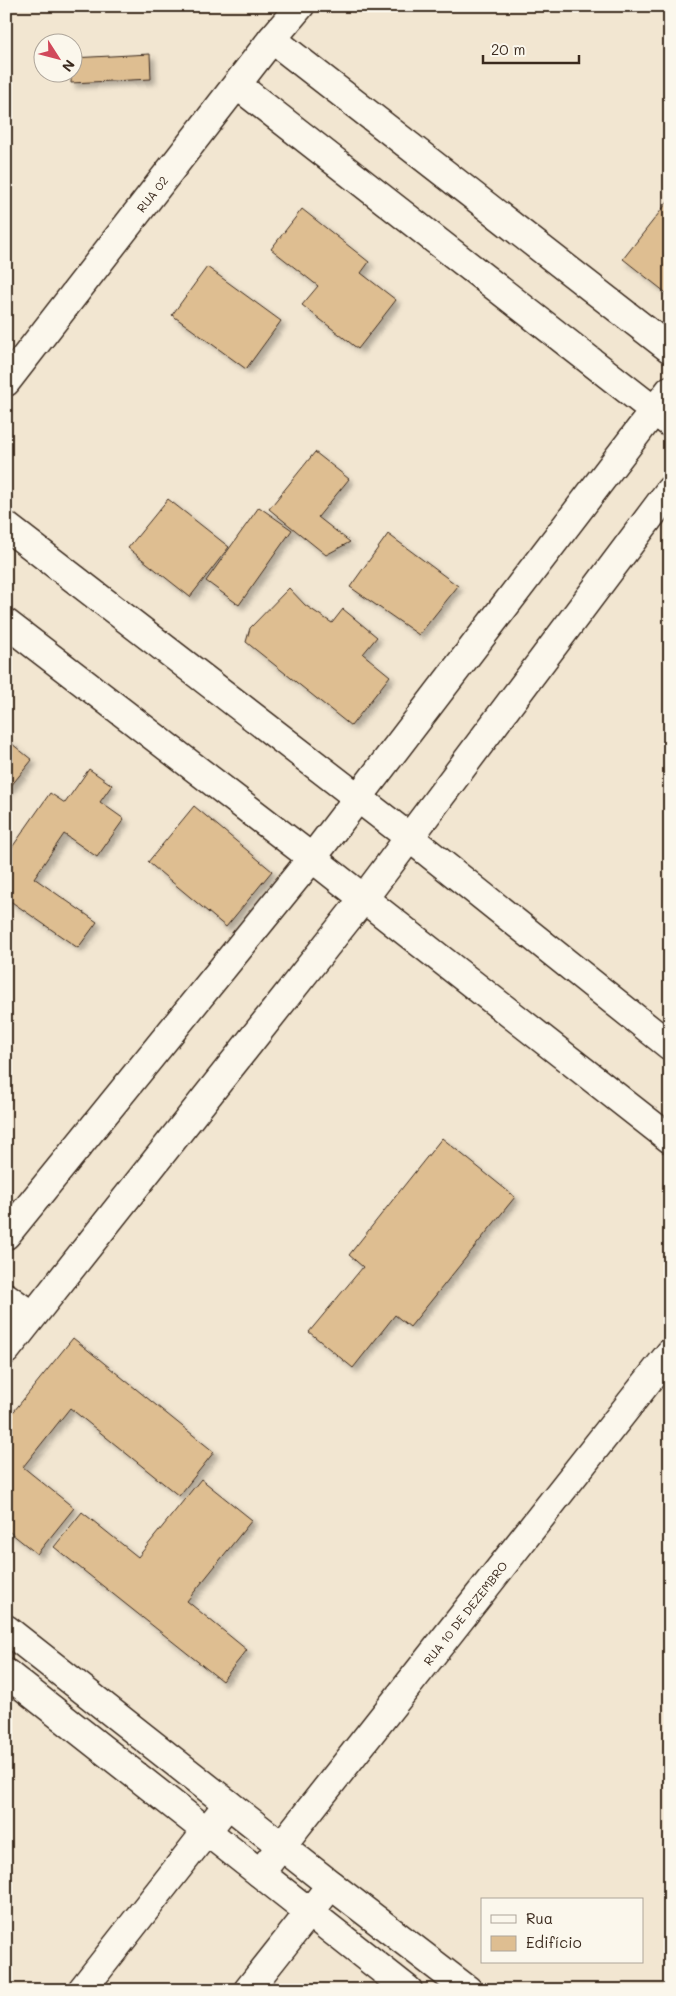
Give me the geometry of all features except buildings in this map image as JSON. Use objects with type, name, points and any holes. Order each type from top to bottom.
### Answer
[{"type":"street","name":"RUA 02","points":[[6,382],[236,85],[300,6]]},
{"type":"street","points":[[272,39],[670,350]]},
{"type":"street","points":[[6,1235],[312,858],[664,407],[236,85]]},
{"type":"street","points":[[6,1350],[364,898],[670,490]]},
{"type":"street","points":[[6,526],[410,838],[670,1046]]},
{"type":"street","points":[[6,623],[364,898],[670,1138]]},
{"type":"street","points":[[6,1296],[32,1316]]},
{"type":"street","name":"RUA 10 DE DEZEMBRO","points":[[260,1873],[670,1353]]},
{"type":"street","points":[[6,1629],[331,1885],[468,1990]]},
{"type":"street","points":[[6,1674],[408,1990]]},
{"type":"street","points":[[82,1990],[228,1804]]},
{"type":"street","points":[[248,1990],[331,1885]]}]
